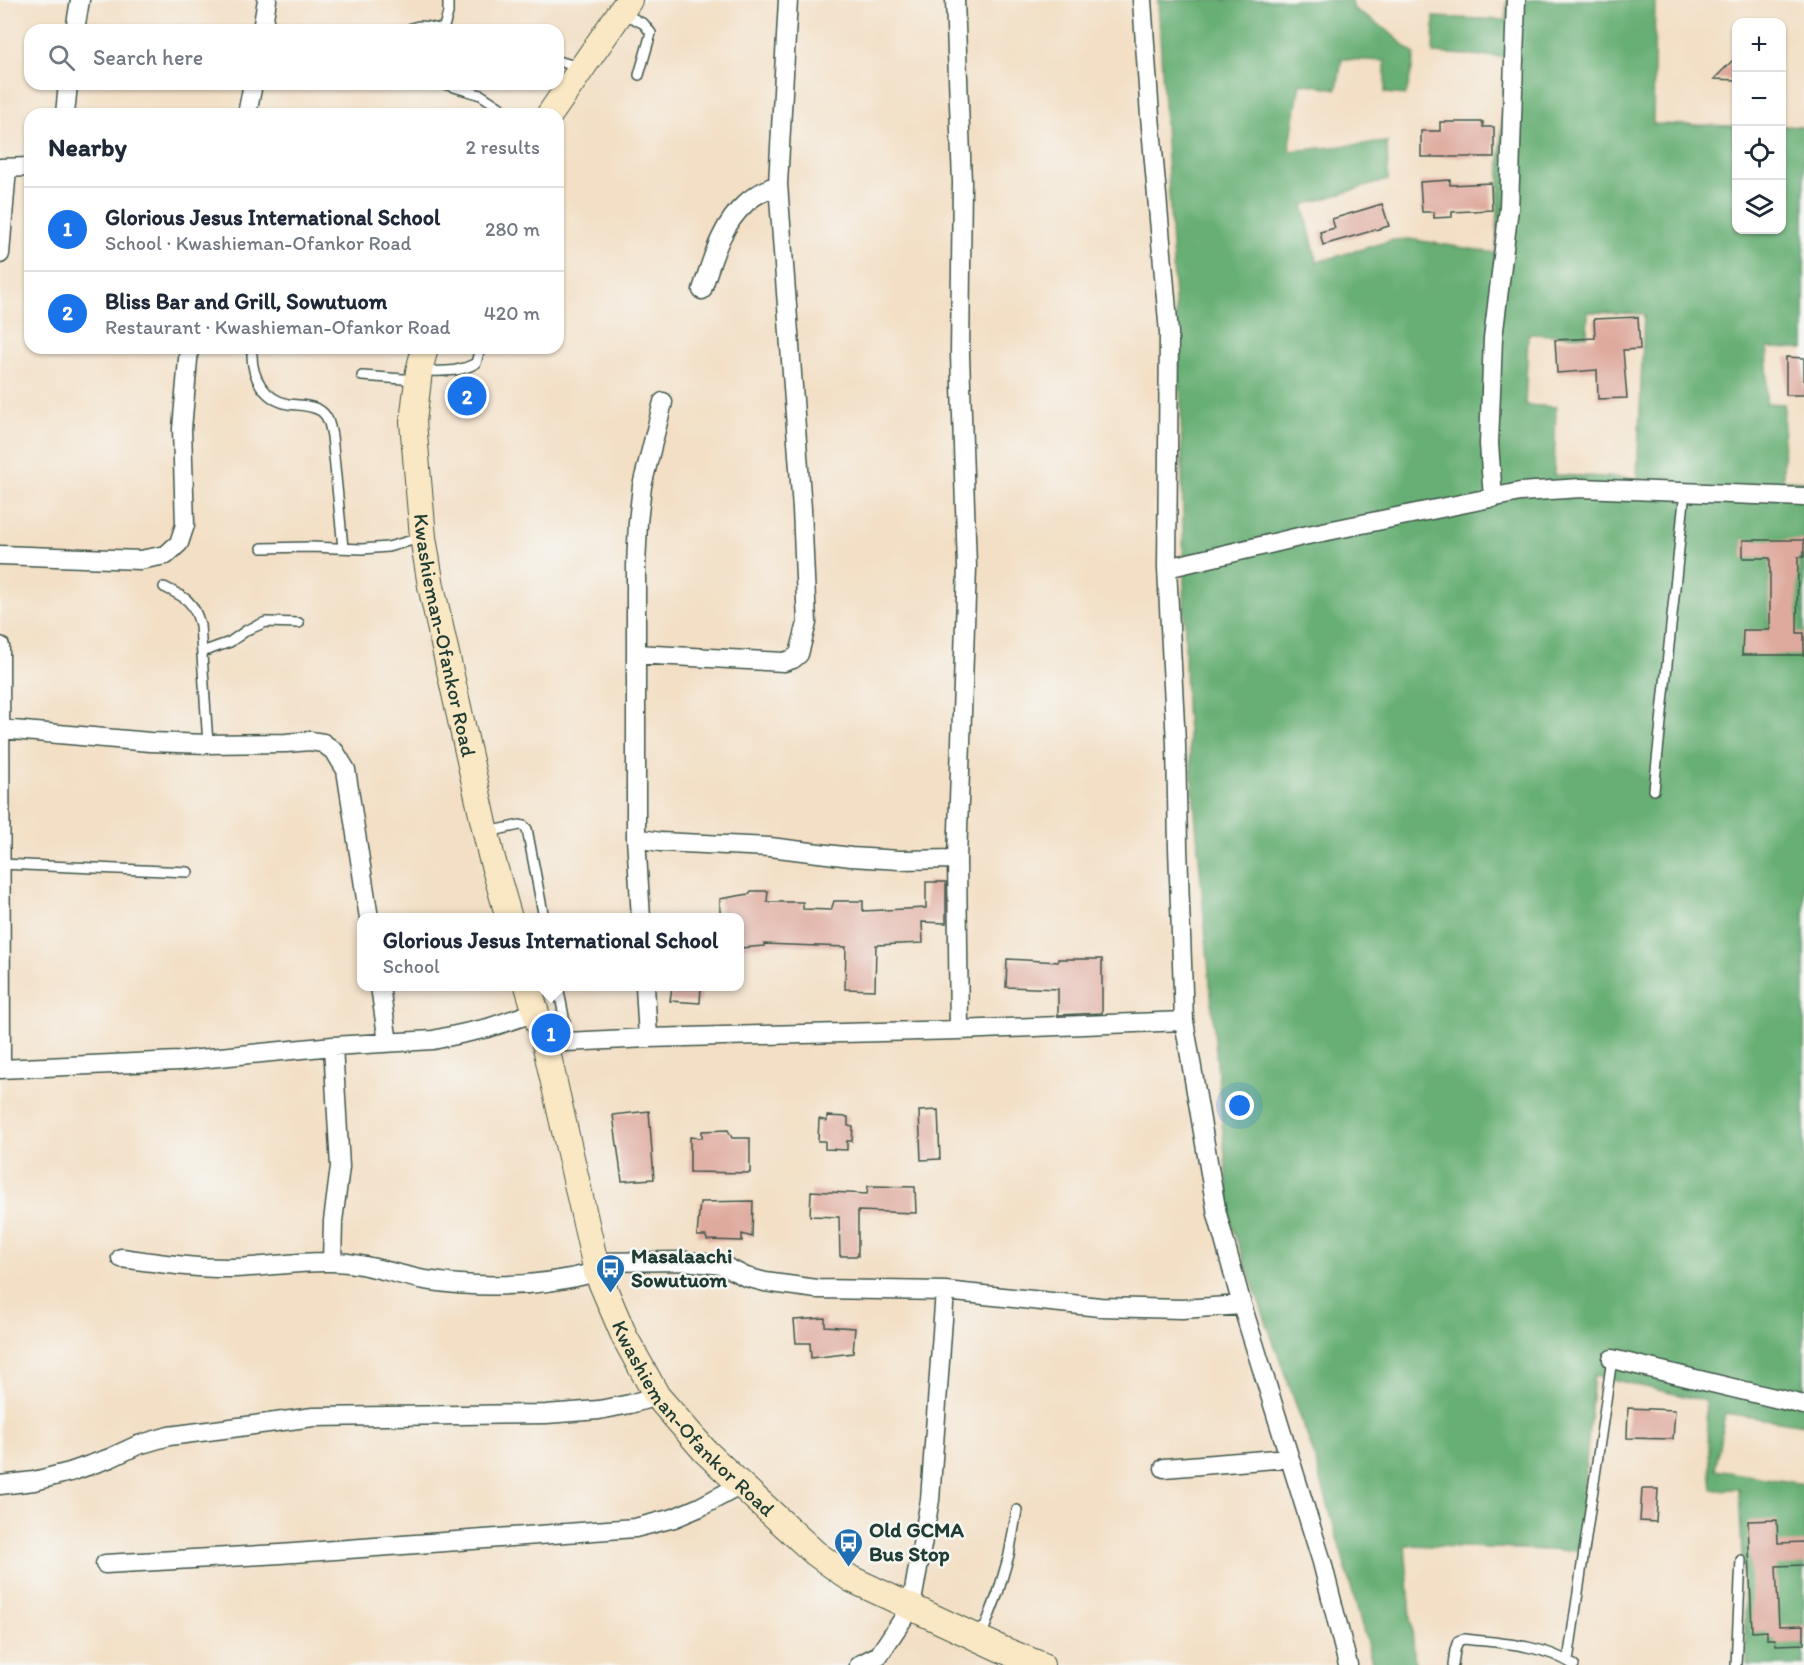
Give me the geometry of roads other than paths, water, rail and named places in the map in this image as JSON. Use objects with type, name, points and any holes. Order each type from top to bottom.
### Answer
[{"type":"main road","points":[[564,79],[570,64],[625,6]]},
{"type":"main road","points":[[552,108],[560,90]]},
{"type":"main road","name":"Kwashieman-Ofankor Road","points":[[421,366],[413,422],[423,537],[431,586],[486,832],[508,913]]},
{"type":"main road","name":"Kwashieman-Ofankor Road","points":[[529,991],[545,1043],[596,1267],[624,1338],[657,1396],[705,1451],[792,1533],[832,1566],[851,1579],[968,1634],[1041,1665]]},
{"type":"street","points":[[76,24],[80,0]]},
{"type":"street","points":[[263,24],[267,0]]},
{"type":"street","points":[[636,654],[784,662],[799,654],[803,642],[807,623],[802,509],[778,184],[788,0]]},
{"type":"street","points":[[955,0],[962,182],[960,354],[967,567],[957,859],[959,1030]]},
{"type":"street","points":[[1142,0],[1169,333],[1167,568],[1176,744],[1184,1022],[1217,1214],[1242,1305],[1322,1562],[1348,1665]]},
{"type":"street","points":[[1493,498],[1489,444],[1493,338],[1509,208],[1516,0]]},
{"type":"street","points":[[66,108],[67,90]]},
{"type":"street","points":[[248,108],[252,90]]},
{"type":"street","points":[[0,254],[4,168],[24,167]]},
{"type":"street","points":[[702,290],[715,252],[728,225],[744,204],[778,184]]},
{"type":"street","points":[[0,555],[140,560],[166,555],[179,543],[185,525],[182,429],[188,354]]},
{"type":"street","points":[[641,913],[636,838],[636,566],[644,476],[663,402]]},
{"type":"street","points":[[1167,568],[1303,536],[1520,492],[1581,488],[1804,497]]},
{"type":"street","points":[[0,646],[2,729],[1,1069],[169,1062],[333,1046],[433,1040],[488,1028],[536,1012]]},
{"type":"street","points":[[2,729],[150,742],[208,744],[309,741],[323,743],[335,752],[346,770],[368,913]]},
{"type":"street","points":[[636,838],[660,842],[770,847],[850,857],[900,860],[957,859]]},
{"type":"street","points":[[381,991],[388,1043]]},
{"type":"street","points":[[645,991],[648,1038]]},
{"type":"street","points":[[545,1043],[1184,1022]]},
{"type":"street","points":[[332,1262],[333,1221],[340,1167],[333,1046]]},
{"type":"street","points":[[121,1258],[233,1268],[332,1262],[381,1269],[424,1280],[491,1287],[546,1284],[596,1267],[685,1261],[722,1265],[746,1277],[765,1282],[817,1288],[945,1291],[1100,1307],[1182,1309],[1242,1305]]},
{"type":"street","points":[[859,1665],[879,1655],[911,1607],[930,1500],[945,1291]]},
{"type":"street","points":[[1612,1359],[1804,1405]]},
{"type":"street","points":[[0,1485],[34,1481],[70,1472],[138,1445],[169,1436],[313,1418],[546,1414],[599,1410],[657,1396]]},
{"type":"street","points":[[1164,1468],[1289,1458]]},
{"type":"street","points":[[105,1564],[280,1554],[635,1527],[674,1518],[741,1485]]},
{"type":"lane","points":[[445,24],[448,0]]},
{"type":"lane","points":[[625,6],[651,33],[639,75]]},
{"type":"lane","points":[[464,90],[481,95],[501,108]]},
{"type":"lane","points":[[481,95],[483,90]]},
{"type":"lane","points":[[362,376],[421,366],[453,371],[466,369],[476,363],[478,354]]},
{"type":"lane","points":[[252,355],[252,368],[256,380],[270,395],[283,403],[320,410],[327,417],[332,436],[343,548]]},
{"type":"lane","points":[[1654,790],[1685,491]]},
{"type":"lane","points":[[262,548],[362,549],[388,547],[423,537]]},
{"type":"lane","points":[[164,587],[182,596],[196,611],[200,625],[208,744]]},
{"type":"lane","points":[[201,652],[230,642],[247,630],[266,622],[299,623]]},
{"type":"lane","points":[[486,832],[520,825],[527,829],[543,913]]},
{"type":"lane","points":[[1,864],[188,872]]},
{"type":"lane","points":[[559,991],[565,1022]]},
{"type":"lane","points":[[1453,1665],[1458,1641],[1464,1639],[1533,1648],[1571,1663],[1612,1359]]},
{"type":"lane","points":[[968,1634],[985,1628],[1009,1555],[1017,1510]]},
{"type":"lane","points":[[1736,1665],[1742,1560]]},
{"type":"place","name":"Bliss Bar and Grill, Sowutuom","points":[[467,396]]},
{"type":"place","name":"Glorious Jesus International School","points":[[551,1033]]},
{"type":"place","name":"Masalaachi Sowutuom","points":[[610,1294]]},
{"type":"place","name":"Old GCMA Bus Stop","points":[[848,1568]]}]
